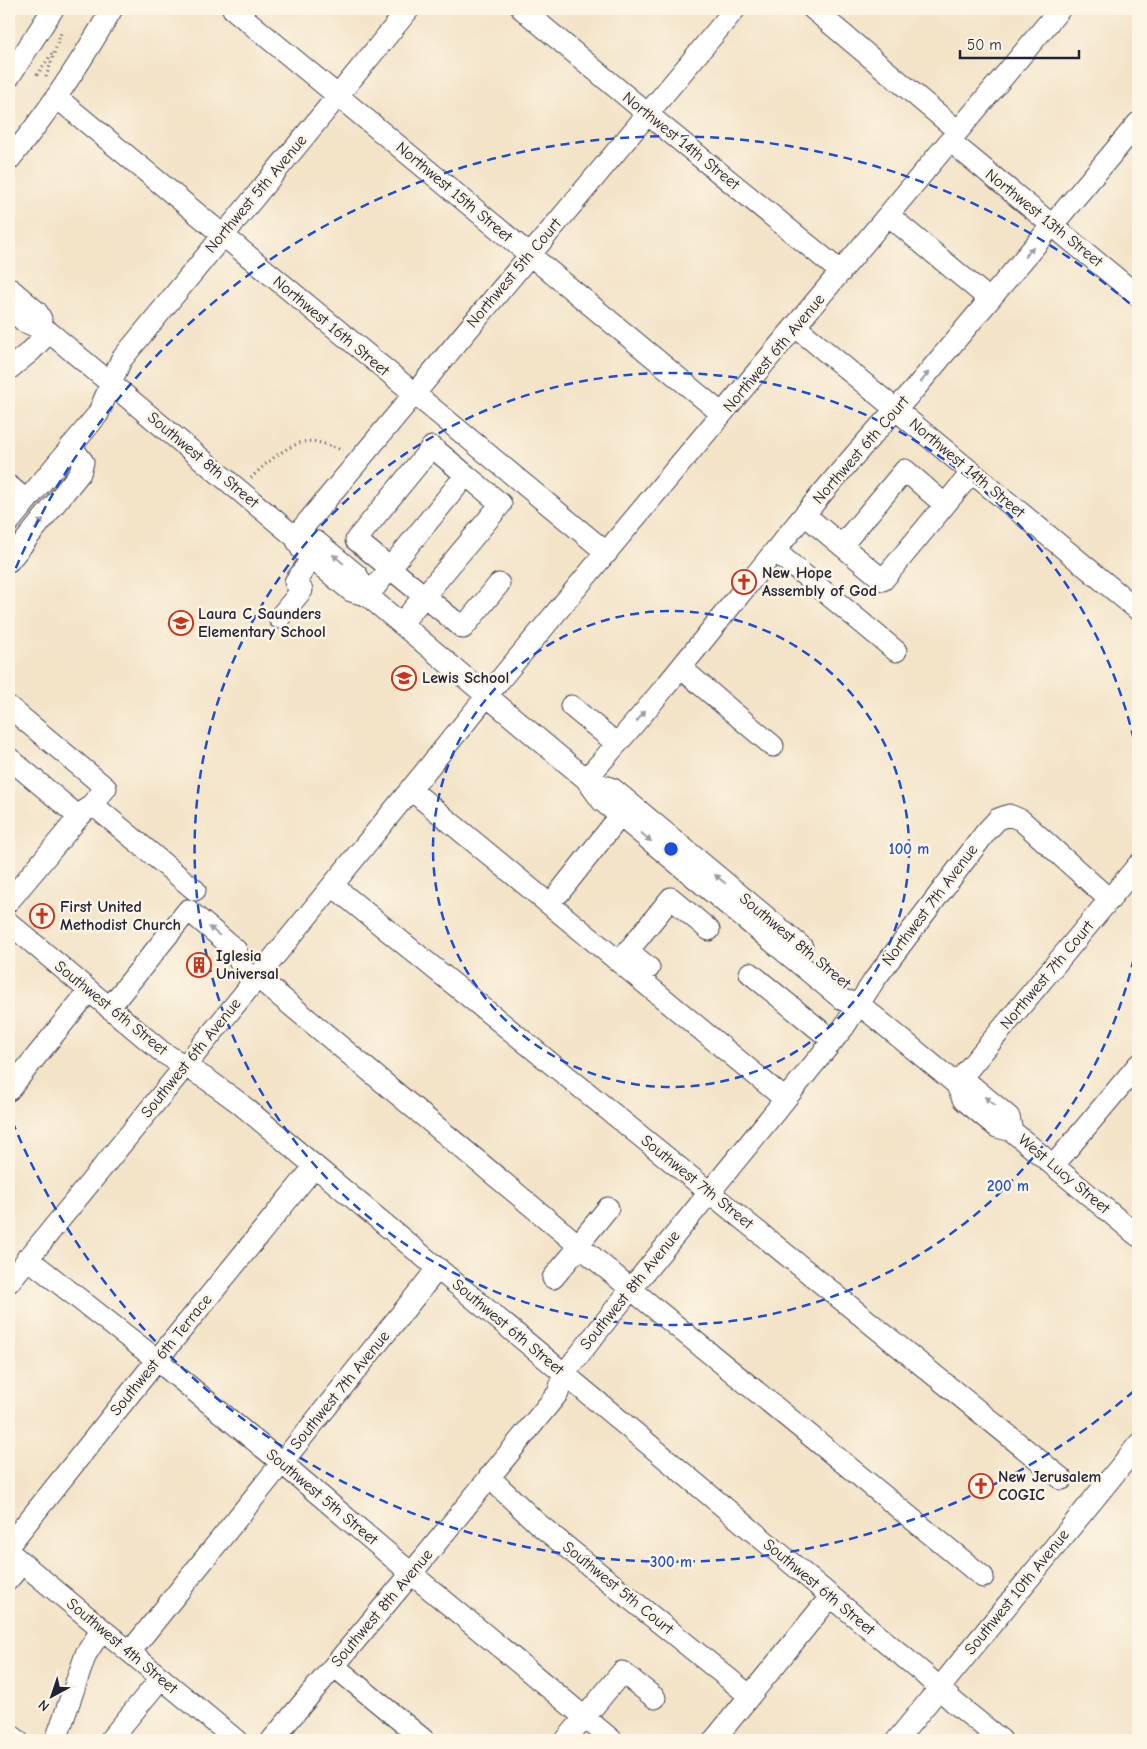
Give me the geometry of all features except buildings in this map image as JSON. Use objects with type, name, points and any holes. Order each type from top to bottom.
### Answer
[{"type":"street","points":[[9,77],[53,9]]},
{"type":"street","points":[[9,160],[50,90],[112,9]]},
{"type":"street","name":"Northwest 15th Street","points":[[233,9],[722,414]]},
{"type":"street","name":"Northwest 5th Avenue","points":[[9,522],[98,414],[120,360],[409,9]]},
{"type":"street","name":"Northwest 14th Street","points":[[522,9],[841,272]]},
{"type":"street","name":"Northwest 5th Court","points":[[294,537],[735,9]]},
{"type":"street","name":"Northwest 13th Street","points":[[813,9],[1052,225],[1138,296]]},
{"type":"street","name":"Northwest 6th Avenue","points":[[487,696],[1059,9]]},
{"type":"street","name":"Northwest 16th Street","points":[[50,90],[222,235],[607,553]]},
{"type":"street","name":"Northwest 6th Court","points":[[586,779],[681,668],[775,551],[878,428],[912,392],[1138,123]]},
{"type":"street","points":[[888,215],[989,299]]},
{"type":"street","points":[[9,288],[37,312],[49,332]]},
{"type":"street","points":[[9,308],[26,322],[49,332],[111,384]]},
{"type":"street","name":"Northwest 14th Street","points":[[796,327],[1138,610]]},
{"type":"street","points":[[9,369],[31,351],[49,332]]},
{"type":"street","name":"Southwest 8th Street","points":[[111,384],[294,537],[302,550],[351,591],[368,596]]},
{"type":"street","points":[[9,561],[80,474],[82,462],[71,446]]},
{"type":"street","points":[[401,624],[425,597],[502,504],[432,447],[356,540],[425,597],[462,628],[499,584]]},
{"type":"street","points":[[842,545],[904,470],[945,505]]},
{"type":"street","points":[[805,515],[884,580],[972,472]]},
{"type":"street","points":[[368,596],[466,475]]},
{"type":"street","points":[[9,486],[26,500]]},
{"type":"street","name":"Southwest 8th Street","points":[[294,537],[317,542],[357,575],[368,596],[586,779],[602,801],[843,1000],[858,1004],[855,991],[613,789],[586,779]]},
{"type":"street","points":[[775,551],[896,651]]},
{"type":"street","points":[[279,618],[302,590],[295,582],[312,558]]},
{"type":"street","points":[[681,668],[773,746]]},
{"type":"street","name":"Southwest 6th Avenue","points":[[9,1282],[487,696]]},
{"type":"street","points":[[571,706],[617,744]]},
{"type":"street","points":[[9,707],[106,788],[9,901]]},
{"type":"street","points":[[9,758],[86,810],[195,890]]},
{"type":"street","points":[[410,789],[641,978],[785,1099]]},
{"type":"street","name":"Northwest 7th Avenue","points":[[858,1004],[986,832],[998,819],[1009,815],[1016,817],[1110,900]]},
{"type":"street","points":[[559,893],[620,816]]},
{"type":"street","name":"Northwest 7th Court","points":[[956,1084],[1138,865]]},
{"type":"street","points":[[641,978],[650,968],[628,951],[679,905],[698,881]]},
{"type":"street","name":"Southwest 7th Street","points":[[333,886],[1062,1478]]},
{"type":"street","points":[[679,905],[709,930]]},
{"type":"street","points":[[109,1008],[188,910],[236,950],[239,961],[254,980],[983,1577]]},
{"type":"street","name":"Southwest 6th Street","points":[[9,923],[162,1052],[208,1080],[231,1097],[315,1166],[1001,1740]]},
{"type":"street","points":[[750,974],[832,1041]]},
{"type":"street","points":[[9,1090],[89,990]]},
{"type":"street","name":"Southwest 8th Avenue","points":[[272,1740],[411,1574],[558,1393],[564,1374],[844,1027],[858,1004]]},
{"type":"street","name":"West Lucy Street","points":[[858,1004],[956,1084],[963,1099],[997,1127],[1012,1131],[1138,1236]]},
{"type":"street","points":[[1054,1165],[1138,1065]]},
{"type":"street","name":"Southwest 6th Terrace","points":[[9,1545],[156,1360],[315,1166]]},
{"type":"street","points":[[554,1278],[608,1208]]},
{"type":"street","name":"Southwest 5th Street","points":[[27,1258],[282,1463],[411,1574],[612,1740]]},
{"type":"street","name":"Southwest 7th Avenue","points":[[130,1652],[438,1268]]},
{"type":"street","name":"Southwest 10th Avenue","points":[[896,1740],[1138,1445]]},
{"type":"street","name":"Southwest 5th Court","points":[[489,1478],[537,1523],[750,1696]]},
{"type":"street","points":[[9,1579],[16,1557]]},
{"type":"street","name":"Southwest 4th Street","points":[[16,1557],[236,1740]]},
{"type":"street","points":[[714,1740],[831,1596]]},
{"type":"street","points":[[56,1740],[86,1654],[102,1629]]},
{"type":"street","points":[[334,1666],[424,1740]]},
{"type":"street","points":[[566,1740],[622,1672],[655,1698]]},
{"type":"street","points":[[110,1740],[161,1678]]},
{"type":"street","points":[[9,1734],[17,1740]]},
{"type":"path","points":[[50,90],[48,72],[54,49],[64,27]]},
{"type":"path","points":[[36,75],[54,49]]},
{"type":"path","points":[[239,491],[258,471],[292,446],[305,441],[317,442],[334,448],[363,454]]},
{"type":"place","name":"New Hope Assembly of God","points":[[744,582]]},
{"type":"place","name":"Laura C Saunders Elementary School","points":[[181,623]]},
{"type":"place","name":"Lewis School","points":[[404,678]]},
{"type":"place","name":"First United Methodist Church","points":[[42,916]]},
{"type":"place","name":"Iglesia Universal","points":[[199,965]]},
{"type":"place","name":"New Jerusalem COGIC","points":[[981,1486]]}]
